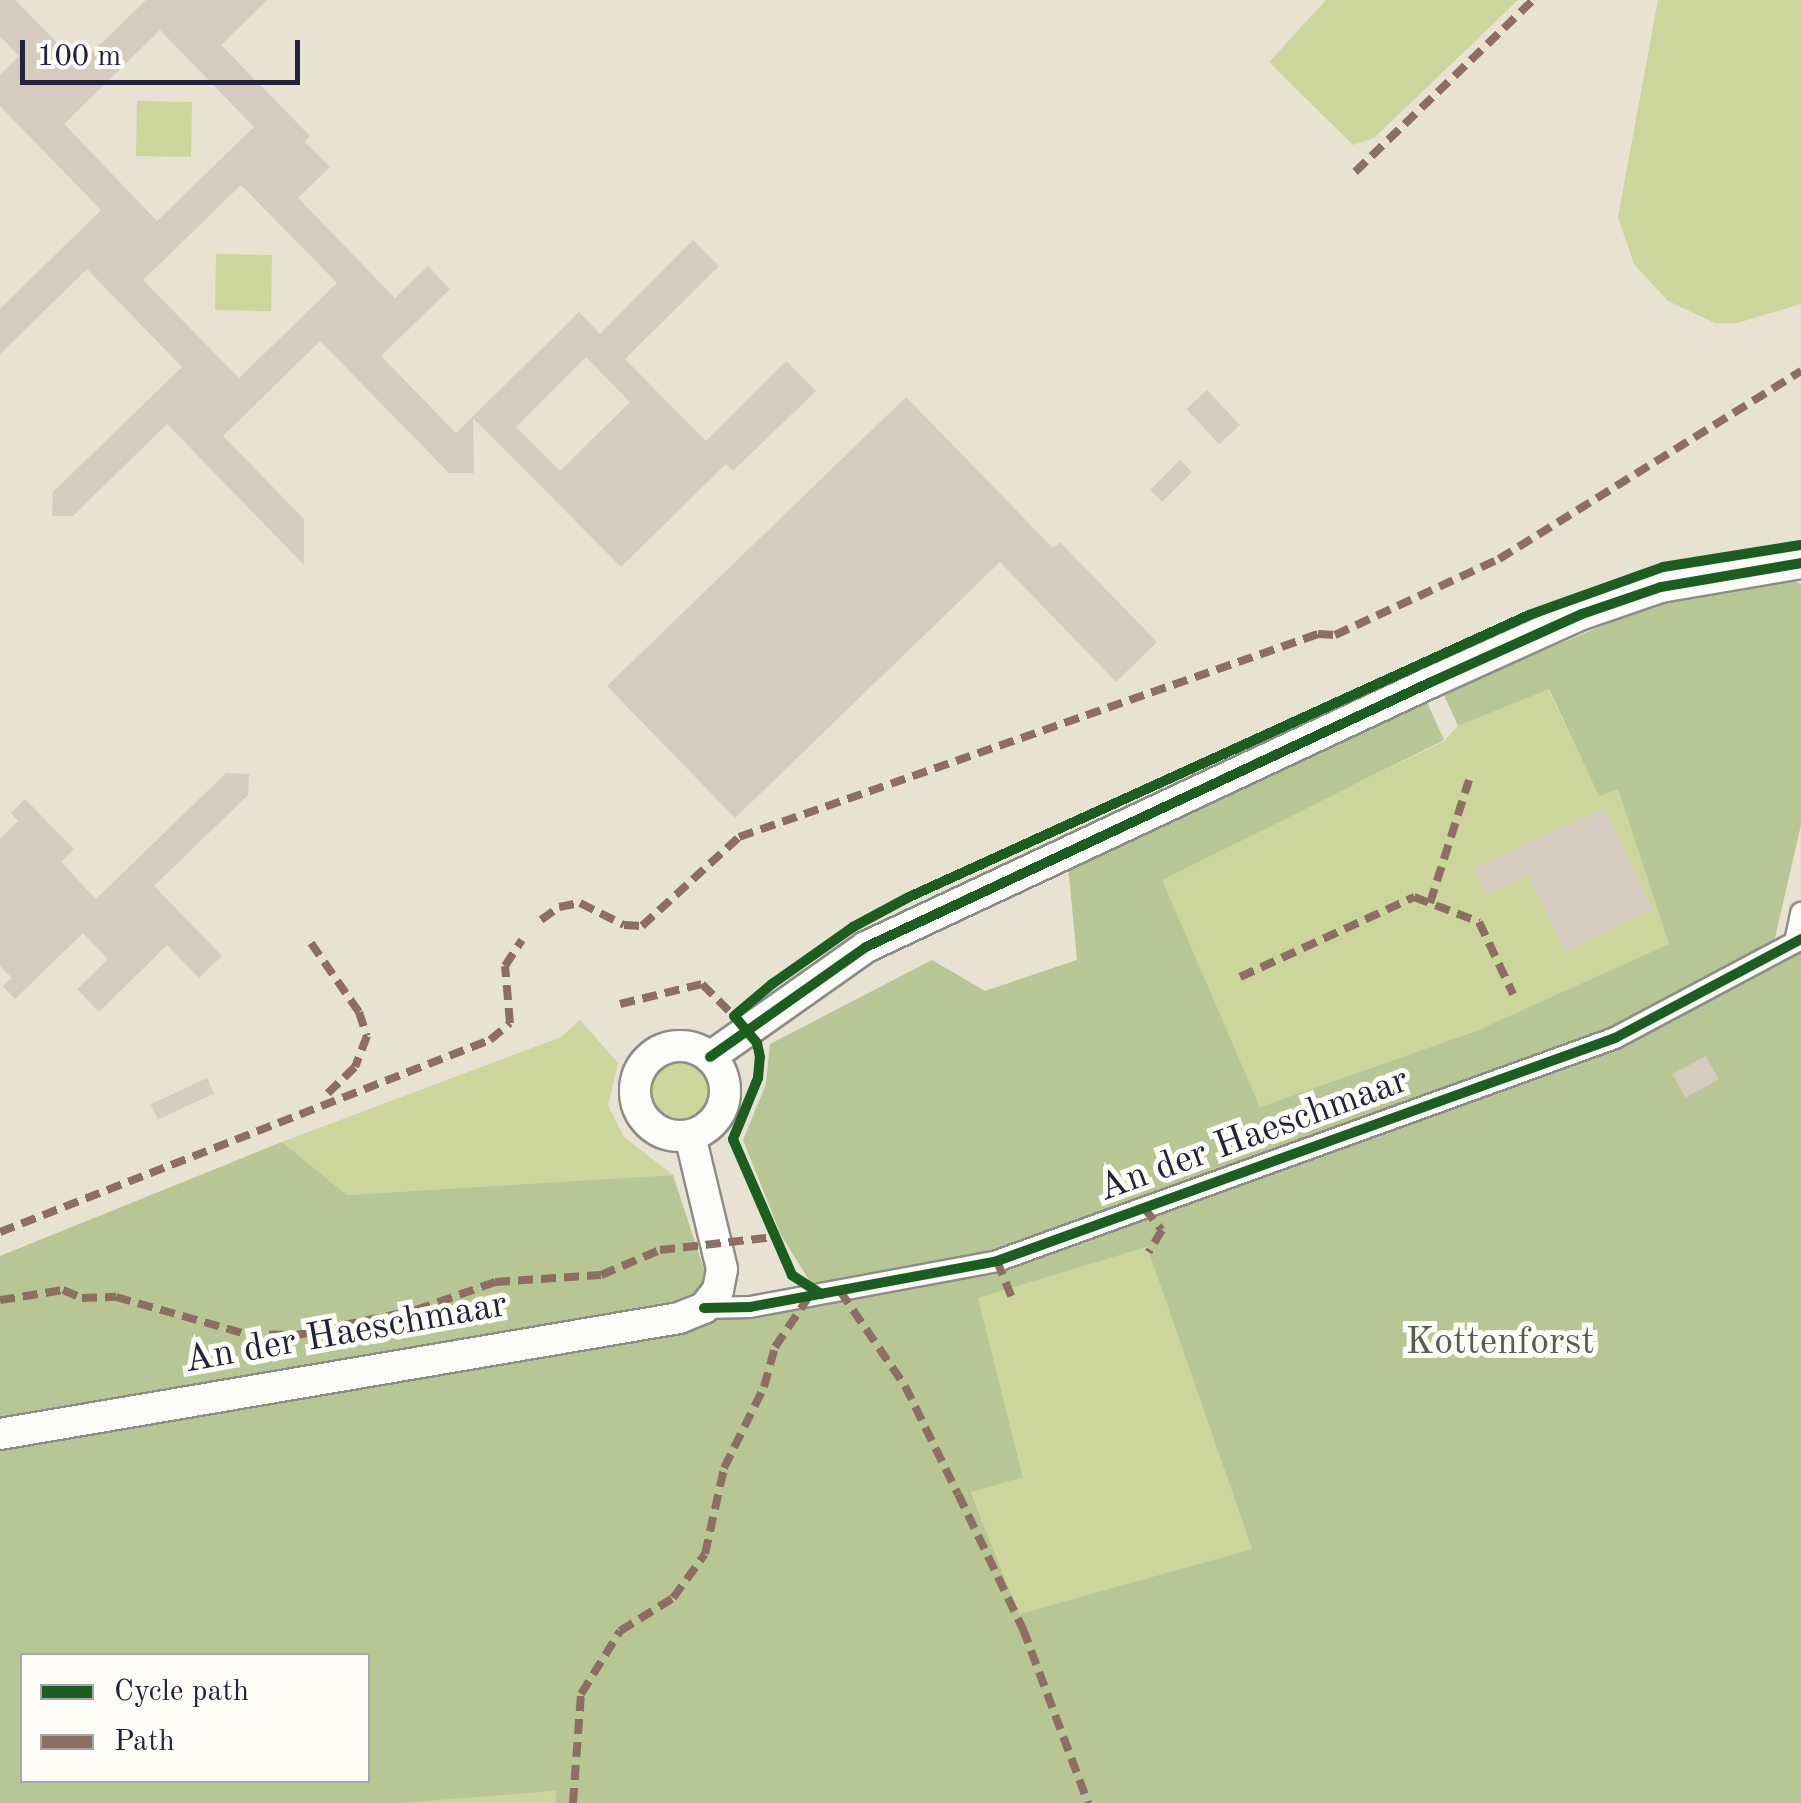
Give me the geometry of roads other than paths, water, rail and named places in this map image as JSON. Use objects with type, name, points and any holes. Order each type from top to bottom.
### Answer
[{"type":"street","points":[[710,1057],[866,946],[1428,683],[1582,614],[1662,587],[1801,563]]},
{"type":"street","name":"An der Haeschmaar","points":[[0,1434],[679,1318],[704,1308],[750,1307],[997,1260],[1615,1038],[1798,940],[1801,913]]},
{"type":"street","points":[[669,1047],[710,1057],[725,1086],[717,1118],[690,1136],[652,1128],[636,1106],[635,1080],[652,1054],[669,1047]]},
{"type":"street","points":[[690,1136],[722,1268],[718,1290],[704,1308]]},
{"type":"park label","name":"Kottenforst","points":[[1500,1344]]}]
